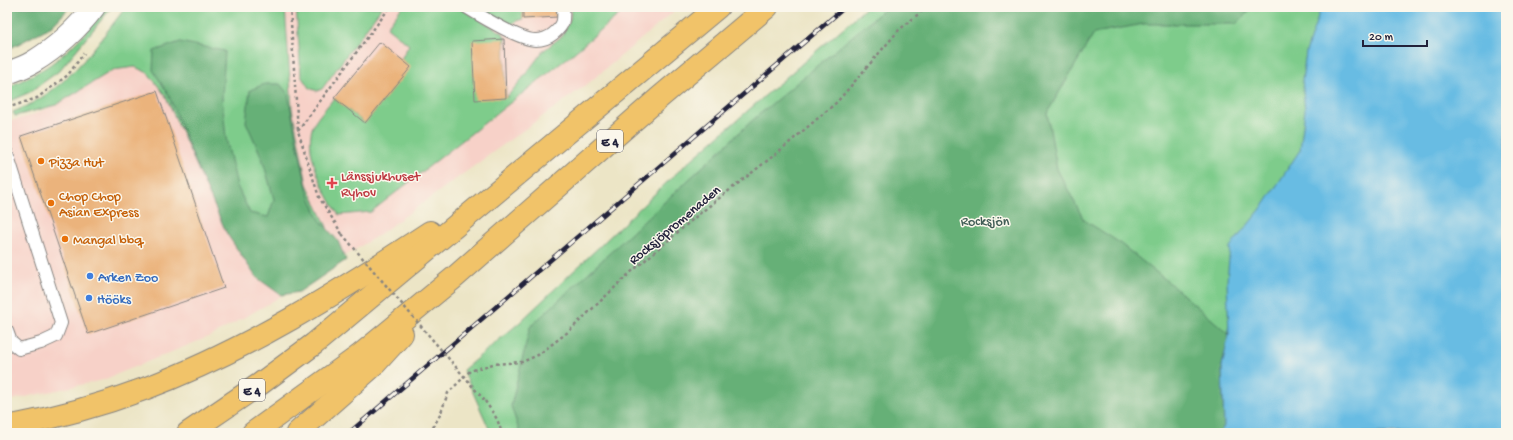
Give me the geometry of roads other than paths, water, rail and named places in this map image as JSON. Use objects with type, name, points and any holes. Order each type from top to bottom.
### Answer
[{"type":"highway","name":"E 4","points":[[188,433],[260,384],[314,344],[718,7]]},
{"type":"highway","name":"E 4","points":[[253,433],[359,356],[455,277],[659,98],[767,7]]},
{"type":"highway","points":[[7,427],[78,411],[113,400],[160,383],[227,353],[273,329],[350,284],[520,173]]},
{"type":"highway","points":[[297,433],[373,366],[455,277]]},
{"type":"street","points":[[7,73],[32,63],[59,44],[86,18],[94,7]]},
{"type":"lane","points":[[466,7],[507,30],[534,41],[548,38],[561,27],[564,20],[563,7]]},
{"type":"lane","points":[[7,154],[61,323],[56,336],[41,343],[18,349],[11,342],[7,330]]},
{"type":"water","points":[[1321,7],[1506,7],[1506,433],[1220,433],[1224,426],[1222,366],[1229,334],[1227,282],[1230,247],[1264,205],[1300,150],[1305,110],[1302,80],[1306,52]]},
{"type":"railway","points":[[349,433],[845,7]]},
{"type":"place","name":"Pizza Hut","points":[[41,161]]},
{"type":"place","name":"Länssjukhuset Ryhov","points":[[332,183]]},
{"type":"place","name":"Chop Chop Asian Express","points":[[51,203]]},
{"type":"place","name":"Mangal bbq","points":[[65,239]]},
{"type":"place","name":"Arken Zoo","points":[[90,276]]},
{"type":"place","name":"Hööks","points":[[89,298]]},
{"type":"park label","name":"Rocksjön","points":[[985,220]]}]
